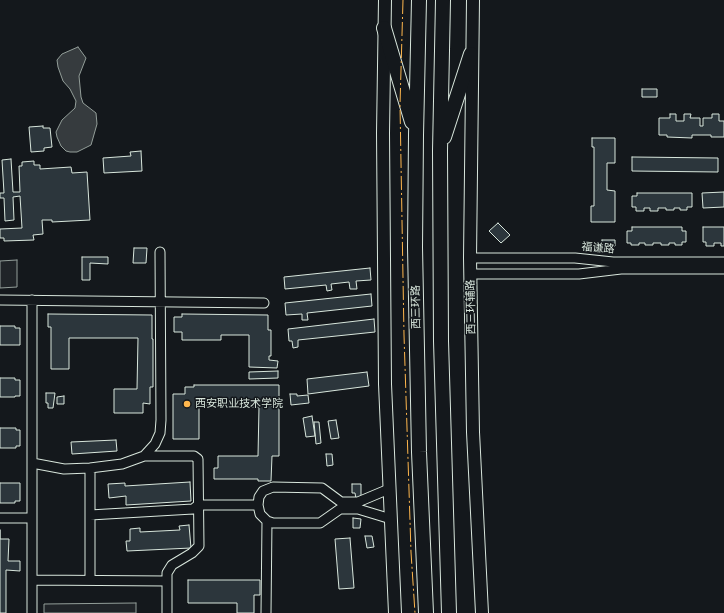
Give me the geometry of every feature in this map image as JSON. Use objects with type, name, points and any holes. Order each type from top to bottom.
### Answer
[{"type":"highway","name":"西三环路","points":[[419,0],[415,247],[419,444],[426,613]]},
{"type":"highway","points":[[443,0],[440,151],[441,341],[449,613]]},
{"type":"highway","points":[[384,28],[416,135]]},
{"type":"highway","points":[[440,151],[472,54]]},
{"type":"main road","points":[[385,0],[383,133],[385,369],[394,613]]},
{"type":"main road","name":"西三环辅路","points":[[473,0],[470,274],[473,432],[482,613]]},
{"type":"street","points":[[144,456],[155,444],[160,433],[160,252]]},
{"type":"street","name":"福谦路","points":[[470,258],[575,258],[613,262],[724,262]]},
{"type":"street","name":"福谦路","points":[[470,274],[579,274],[621,269],[724,269]]},
{"type":"street","points":[[0,300],[264,303]]},
{"type":"street","points":[[32,300],[32,613]]},
{"type":"street","points":[[32,463],[64,469],[90,468],[122,464],[144,456],[194,456],[198,459],[199,546],[192,553],[172,565],[167,573],[167,613]]},
{"type":"street","points":[[90,468],[90,580]]},
{"type":"street","points":[[390,489],[358,502],[341,502],[322,488],[273,488],[264,491],[259,497],[258,505],[260,514],[267,521],[273,523],[320,523],[340,509],[358,509],[391,519]]},
{"type":"street","points":[[90,515],[193,509],[198,505],[258,505]]},
{"type":"street","points":[[0,518],[32,518]]},
{"type":"street","points":[[266,613],[267,521]]},
{"type":"street","points":[[32,580],[167,581]]},
{"type":"shaded area","points":[[78,47],[86,58],[79,76],[81,97],[83,103],[96,113],[97,124],[91,145],[77,152],[70,152],[66,151],[61,146],[56,132],[62,120],[75,108],[76,101],[70,89],[63,81],[57,60],[62,54]]},
{"type":"shaded area","points":[[17,260],[17,287],[0,288],[0,261]]},
{"type":"shaded area","points":[[136,603],[136,613],[44,613],[44,604]]},
{"type":"building","points":[[642,89],[657,89],[657,97],[642,97]]},
{"type":"building","points":[[670,114],[676,114],[676,121],[684,121],[684,114],[691,114],[690,118],[700,118],[700,126],[703,126],[703,118],[712,118],[712,114],[719,114],[719,121],[724,121],[724,137],[692,135],[692,138],[667,137],[667,135],[659,135],[659,118],[670,118]]},
{"type":"building","points":[[43,126],[43,128],[50,128],[52,147],[44,148],[44,151],[31,152],[29,127]]},
{"type":"building","points":[[592,138],[615,138],[615,163],[607,163],[607,190],[615,191],[615,222],[591,222],[591,206],[594,206],[594,147],[592,147]]},
{"type":"building","points":[[141,151],[142,171],[104,173],[103,158],[131,156],[130,152]]},
{"type":"building","points":[[632,157],[718,158],[718,172],[632,171]]},
{"type":"building","points":[[11,159],[13,192],[20,192],[19,166],[22,166],[22,162],[34,161],[34,165],[40,165],[40,169],[71,167],[72,173],[87,172],[90,220],[52,222],[52,220],[42,220],[43,234],[33,235],[34,240],[4,241],[4,238],[0,238],[0,229],[22,228],[20,196],[13,197],[14,220],[5,221],[4,198],[0,198],[0,193],[4,193],[2,160]]},
{"type":"building","points":[[724,192],[724,207],[703,208],[702,193]]},
{"type":"building","points":[[637,193],[692,193],[692,207],[687,207],[687,210],[680,210],[680,208],[666,210],[666,208],[658,208],[658,211],[650,211],[650,208],[644,208],[644,211],[636,211],[636,207],[632,207],[632,196],[637,196]]},
{"type":"building","points":[[498,223],[510,235],[501,243],[489,231]]},
{"type":"building","points":[[632,227],[682,227],[682,231],[686,231],[686,242],[682,242],[682,245],[675,245],[675,243],[661,245],[661,243],[653,243],[653,245],[645,245],[645,243],[639,243],[639,245],[631,245],[631,243],[627,243],[627,231],[632,231]]},
{"type":"building","points":[[703,227],[724,227],[724,246],[721,246],[721,243],[714,243],[714,246],[706,246],[706,242],[703,242]]},
{"type":"building","points":[[602,240],[615,240],[615,246],[602,246]]},
{"type":"building","points":[[134,248],[147,248],[146,263],[133,263]]},
{"type":"building","points":[[82,257],[108,257],[108,264],[90,263],[90,280],[82,280]]},
{"type":"building","points":[[370,268],[371,280],[356,281],[357,289],[350,289],[349,282],[331,284],[332,290],[327,291],[326,285],[285,289],[284,277]]},
{"type":"building","points":[[371,294],[372,306],[307,313],[308,320],[302,320],[302,314],[286,315],[285,303]]},
{"type":"building","points":[[48,314],[152,315],[153,387],[150,387],[150,404],[143,403],[143,413],[114,413],[114,389],[137,389],[138,338],[69,338],[69,369],[51,369],[51,327],[48,327]]},
{"type":"building","points":[[182,314],[268,315],[268,330],[271,330],[271,356],[269,356],[269,360],[278,361],[277,368],[249,367],[249,335],[221,335],[221,340],[182,340],[182,332],[174,332],[174,317],[182,317]]},
{"type":"building","points":[[374,319],[375,332],[298,340],[298,347],[293,348],[292,341],[289,341],[288,329]]},
{"type":"building","points":[[0,326],[15,326],[15,328],[20,328],[20,345],[0,345]]},
{"type":"building","points":[[278,371],[278,378],[249,379],[249,372]]},
{"type":"building","points":[[367,372],[369,386],[308,394],[307,379]]},
{"type":"building","points":[[0,378],[15,378],[15,380],[20,380],[20,396],[0,397]]},
{"type":"building","points":[[194,385],[279,385],[279,398],[271,398],[271,406],[279,406],[279,456],[272,456],[271,481],[258,481],[258,479],[214,479],[214,468],[218,468],[218,456],[258,456],[259,407],[199,406],[199,439],[173,439],[173,394],[185,394],[185,387],[194,387]]},
{"type":"building","points":[[46,393],[55,393],[53,408],[48,408],[48,403],[46,403]]},
{"type":"building","points":[[290,394],[297,394],[297,396],[308,395],[309,403],[291,405]]},
{"type":"building","points":[[64,396],[64,404],[57,404],[57,397]]},
{"type":"building","points":[[312,416],[315,436],[306,437],[303,418]]},
{"type":"building","points":[[336,420],[339,438],[331,439],[328,421]]},
{"type":"building","points":[[314,422],[319,422],[321,443],[316,444]]},
{"type":"building","points":[[0,428],[16,428],[16,430],[20,430],[20,446],[16,446],[16,448],[0,448]]},
{"type":"building","points":[[116,440],[117,451],[72,454],[71,442]]},
{"type":"building","points":[[326,454],[332,454],[333,465],[327,466]]},
{"type":"building","points":[[190,482],[191,501],[126,505],[126,496],[109,498],[108,484],[125,483],[125,486]]},
{"type":"building","points":[[0,483],[20,483],[20,501],[15,501],[15,503],[0,503]]},
{"type":"building","points":[[352,484],[361,484],[361,499],[356,499],[355,493],[352,493]]},
{"type":"building","points":[[353,518],[361,519],[360,528],[353,528]]},
{"type":"building","points":[[189,525],[191,548],[127,551],[126,541],[130,541],[130,529],[140,528],[140,532],[180,530],[179,526]]},
{"type":"building","points":[[365,536],[372,536],[374,547],[367,548]]},
{"type":"building","points":[[350,538],[354,588],[339,589],[335,539]]},
{"type":"building","points":[[0,539],[9,539],[8,561],[20,561],[20,571],[6,570],[6,613],[0,613]]},
{"type":"building","points":[[188,580],[260,580],[260,595],[254,595],[254,613],[237,613],[237,603],[188,603]]},
{"type":"power","points":[[403,0],[400,105],[404,335],[411,552],[415,613]]},
{"type":"place","name":"西安职业技术学院","points":[[187,404]]}]
